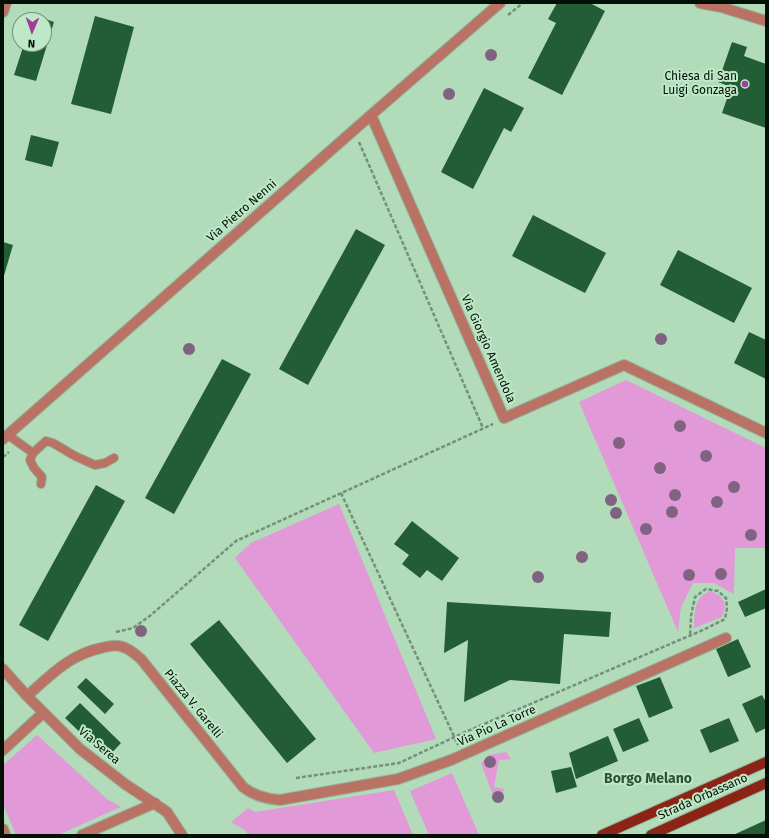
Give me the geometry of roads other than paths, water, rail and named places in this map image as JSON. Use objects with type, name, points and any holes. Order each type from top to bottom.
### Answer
[{"type":"main road","name":"Strada Orbassano","points":[[602,835],[766,762]]},
{"type":"main road","name":"Strada Orbassano","points":[[651,835],[766,783]]},
{"type":"street","points":[[3,12],[6,3]]},
{"type":"street","name":"Via Pietro Nenni","points":[[5,437],[353,130],[500,3]]},
{"type":"street","points":[[700,3],[722,7],[766,21]]},
{"type":"street","name":"Via Giorgio Amendola","points":[[371,115],[504,418],[624,365],[766,433]]},
{"type":"street","name":"Via Pio La Torre","points":[[268,799],[280,800],[398,779],[463,755],[726,638]]},
{"type":"street","name":"Piazza V. Garelli","points":[[27,696],[72,658],[89,650],[109,646],[122,646],[134,653],[145,665],[243,786],[251,793],[268,799]]},
{"type":"street","name":"Via Serea","points":[[3,669],[43,713],[80,749],[125,784],[167,812],[182,835]]},
{"type":"street","points":[[3,750],[43,713]]},
{"type":"street","points":[[82,835],[155,803]]},
{"type":"street","points":[[3,829],[5,835]]},
{"type":"lane","points":[[5,437],[33,453]]},
{"type":"lane","points":[[41,484],[42,477],[34,468],[30,460],[33,453],[46,442],[53,443],[75,456],[95,465],[105,463],[114,458]]},
{"type":"place","name":"Chiesa di San Luigi Gonzaga","points":[[745,84]]},
{"type":"district","name":"Borgo Melano","points":[[648,779]]}]
